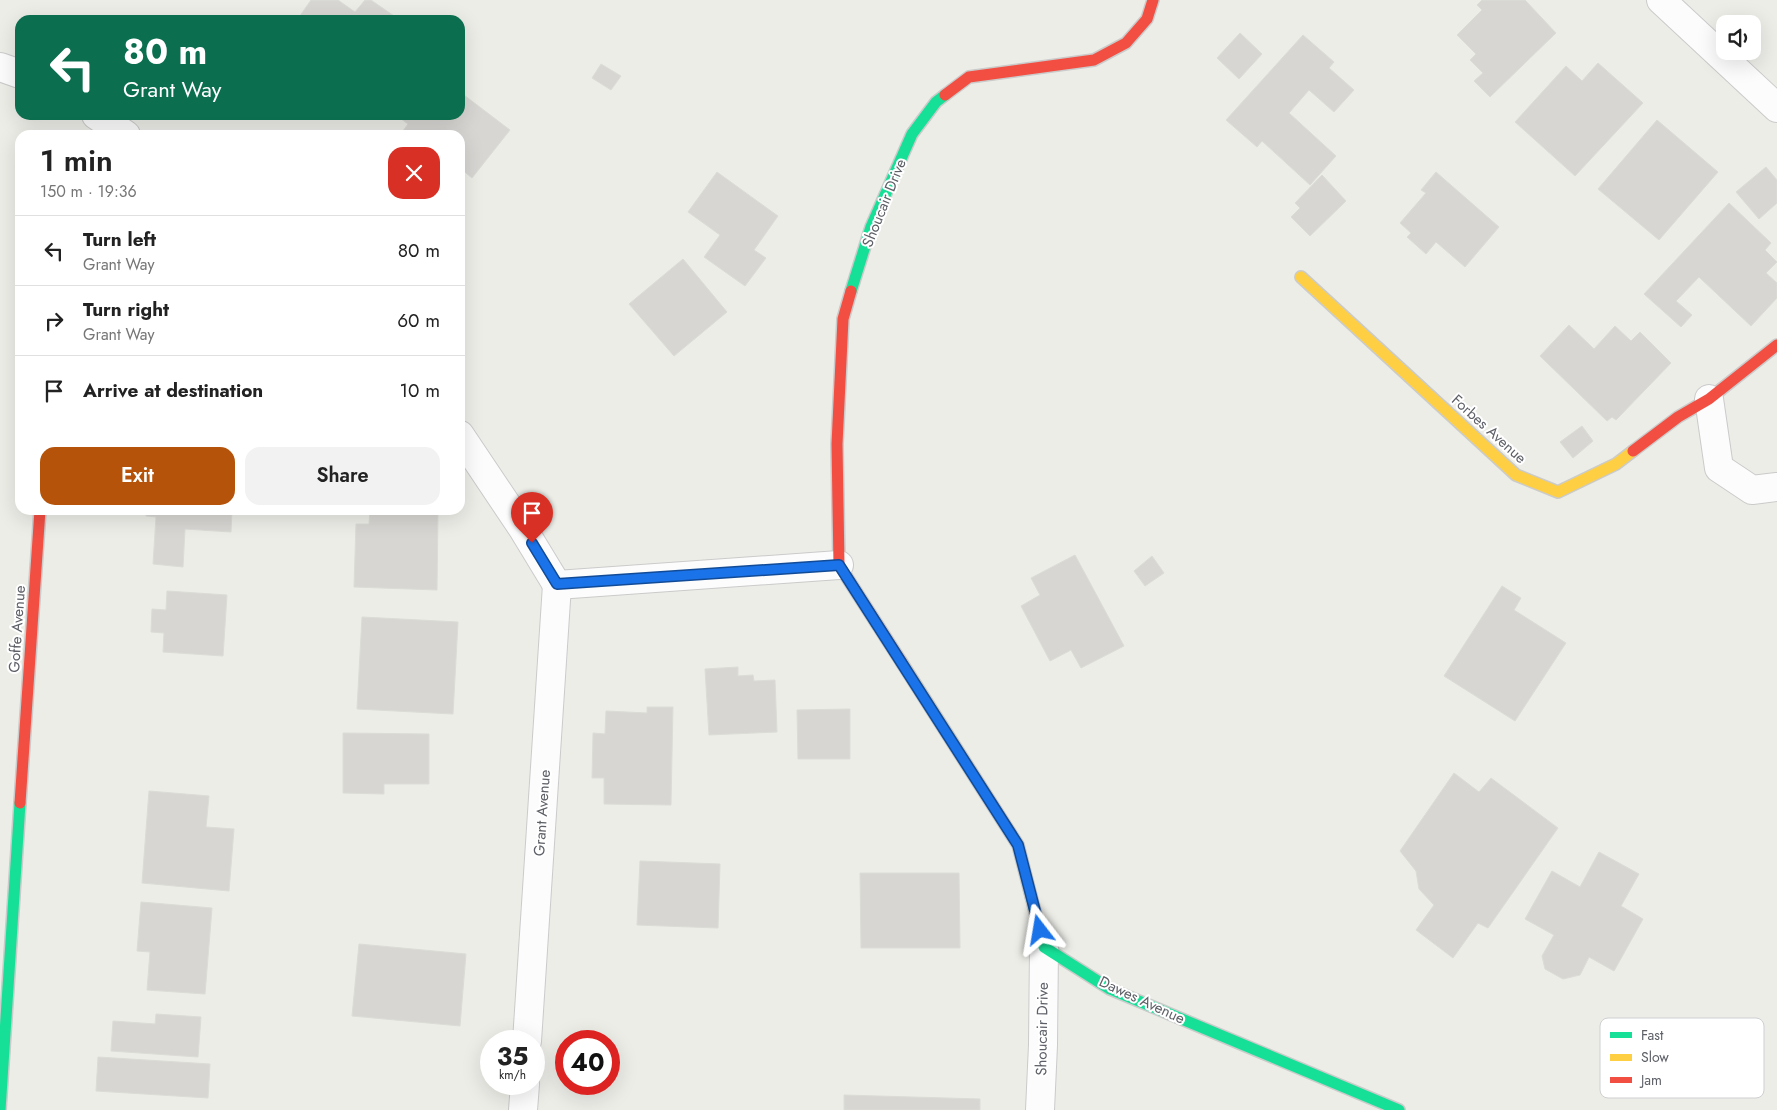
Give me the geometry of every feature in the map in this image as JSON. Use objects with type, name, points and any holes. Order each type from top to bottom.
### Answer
[{"type":"street","name":"Shoucair Drive","points":[[839,565],[837,444],[843,319],[871,228],[912,134],[936,102],[969,77],[1094,60],[1126,43],[1147,20],[1153,0]]},
{"type":"street","points":[[1661,0],[1777,108]]},
{"type":"street","points":[[0,67],[15,72]]},
{"type":"street","points":[[104,120],[118,130]]},
{"type":"street","name":"Forbes Avenue","points":[[1301,277],[1516,475],[1558,492],[1616,464],[1678,418],[1709,399],[1777,345]]},
{"type":"street","points":[[1709,399],[1719,468],[1752,490],[1777,488]]},
{"type":"street","points":[[465,442],[557,584],[839,565],[1018,845],[1044,947]]},
{"type":"street","name":"Goffe Avenue","points":[[0,1110],[1,1066],[40,515]]},
{"type":"street","name":"Grant Avenue","points":[[528,1030],[557,584]]},
{"type":"street","name":"Shoucair Drive","points":[[1040,1110],[1044,947]]},
{"type":"street","name":"Dawes Avenue","points":[[1044,947],[1110,989],[1399,1110]]},
{"type":"street","points":[[523,1110],[524,1095]]},
{"type":"building","points":[[311,0],[338,0],[355,12],[365,0],[371,0],[393,15],[300,15]]},
{"type":"building","points":[[1482,0],[1525,0],[1556,33],[1490,97],[1474,81],[1483,73],[1470,60],[1476,54],[1457,35],[1482,10],[1477,5]]},
{"type":"building","points":[[1240,33],[1262,54],[1239,79],[1217,58]]},
{"type":"building","points":[[1303,35],[1334,62],[1329,68],[1354,90],[1334,112],[1309,90],[1289,113],[1336,156],[1310,185],[1262,141],[1257,147],[1226,120]]},
{"type":"building","points":[[1598,63],[1643,103],[1575,176],[1515,122],[1566,66],[1582,81]]},
{"type":"building","points":[[601,64],[621,76],[611,90],[592,78]]},
{"type":"building","points":[[465,96],[510,130],[472,178],[465,172],[465,130],[404,130],[408,124],[403,120],[465,120]]},
{"type":"building","points":[[1657,120],[1718,172],[1659,240],[1598,189]]},
{"type":"building","points":[[1766,167],[1777,180],[1777,203],[1759,219],[1736,192]]},
{"type":"building","points":[[717,172],[778,216],[754,250],[766,258],[745,286],[704,257],[720,235],[688,212]]},
{"type":"building","points":[[1436,172],[1499,227],[1465,267],[1436,242],[1426,254],[1407,237],[1411,233],[1400,223],[1426,193],[1421,190]]},
{"type":"building","points":[[1322,175],[1346,201],[1310,236],[1291,217],[1300,208],[1295,203]]},
{"type":"building","points":[[1729,203],[1771,243],[1765,250],[1777,262],[1766,273],[1777,283],[1777,298],[1751,326],[1699,277],[1676,301],[1692,315],[1681,327],[1644,294]]},
{"type":"building","points":[[683,259],[727,312],[674,356],[629,304]]},
{"type":"building","points":[[1569,325],[1594,349],[1615,326],[1631,341],[1640,332],[1671,363],[1616,420],[1612,417],[1607,421],[1540,356]]},
{"type":"building","points":[[1582,426],[1593,441],[1573,458],[1560,442]]},
{"type":"building","points":[[232,515],[231,532],[185,529],[183,567],[153,564],[156,517],[146,516]]},
{"type":"building","points":[[370,515],[438,515],[437,590],[354,587],[356,524],[369,524]]},
{"type":"building","points":[[1075,555],[1124,646],[1081,668],[1071,650],[1050,661],[1021,606],[1040,595],[1031,578]]},
{"type":"building","points":[[1152,556],[1164,573],[1145,586],[1134,571]]},
{"type":"building","points":[[1502,586],[1521,598],[1514,610],[1566,643],[1515,721],[1444,676]]},
{"type":"building","points":[[167,591],[227,595],[223,656],[163,652],[164,633],[151,632],[152,609],[166,610]]},
{"type":"building","points":[[362,617],[458,622],[453,714],[357,709]]},
{"type":"building","points":[[738,667],[738,676],[753,675],[754,681],[775,680],[777,732],[709,735],[705,669]]},
{"type":"building","points":[[647,707],[673,707],[671,805],[604,804],[604,778],[592,778],[593,733],[605,734],[606,711],[647,713]]},
{"type":"building","points":[[850,709],[850,759],[798,759],[797,710]]},
{"type":"building","points":[[343,733],[429,734],[429,784],[384,784],[384,794],[343,793]]},
{"type":"building","points":[[1454,773],[1479,792],[1491,778],[1558,828],[1488,928],[1478,923],[1453,958],[1416,930],[1434,905],[1419,889],[1416,871],[1400,851]]},
{"type":"building","points":[[149,791],[209,796],[206,827],[234,829],[229,891],[142,883]]},
{"type":"building","points":[[1599,852],[1639,874],[1621,906],[1643,919],[1614,971],[1589,957],[1580,975],[1563,979],[1545,969],[1542,956],[1554,935],[1525,919],[1552,871],[1580,887]]},
{"type":"building","points":[[640,861],[720,864],[718,928],[637,925]]},
{"type":"building","points":[[860,873],[959,873],[960,948],[861,948]]},
{"type":"building","points":[[141,902],[212,908],[205,994],[147,990],[150,952],[137,951]]},
{"type":"building","points":[[359,944],[466,954],[460,1026],[352,1016]]},
{"type":"building","points":[[156,1014],[201,1017],[198,1057],[111,1051],[113,1021],[155,1024]]},
{"type":"building","points":[[98,1057],[210,1064],[208,1098],[96,1091]]},
{"type":"building","points":[[844,1095],[980,1099],[980,1110],[844,1110]]},
{"type":"traffic: fast","points":[[851,291],[871,227],[912,134],[936,102],[945,95]]},
{"type":"traffic: fast","points":[[0,1110],[20,803]]},
{"type":"traffic: fast","points":[[1031,896],[1044,947],[1110,989],[1399,1110]]},
{"type":"traffic: slow","points":[[1301,277],[1516,475],[1558,492],[1616,464],[1633,451]]},
{"type":"traffic: slow","points":[[902,663],[1018,845],[1031,896]]},
{"type":"traffic: jam","points":[[945,95],[969,77],[1094,60],[1126,43],[1147,19],[1153,0]]},
{"type":"traffic: jam","points":[[851,291],[843,319],[837,444],[839,565],[902,663]]},
{"type":"traffic: jam","points":[[1633,451],[1678,417],[1709,399],[1777,345]]},
{"type":"traffic: jam","points":[[20,803],[40,515]]},
{"type":"route","points":[[532,543],[557,584],[839,565],[1018,845],[1040,930]]}]
